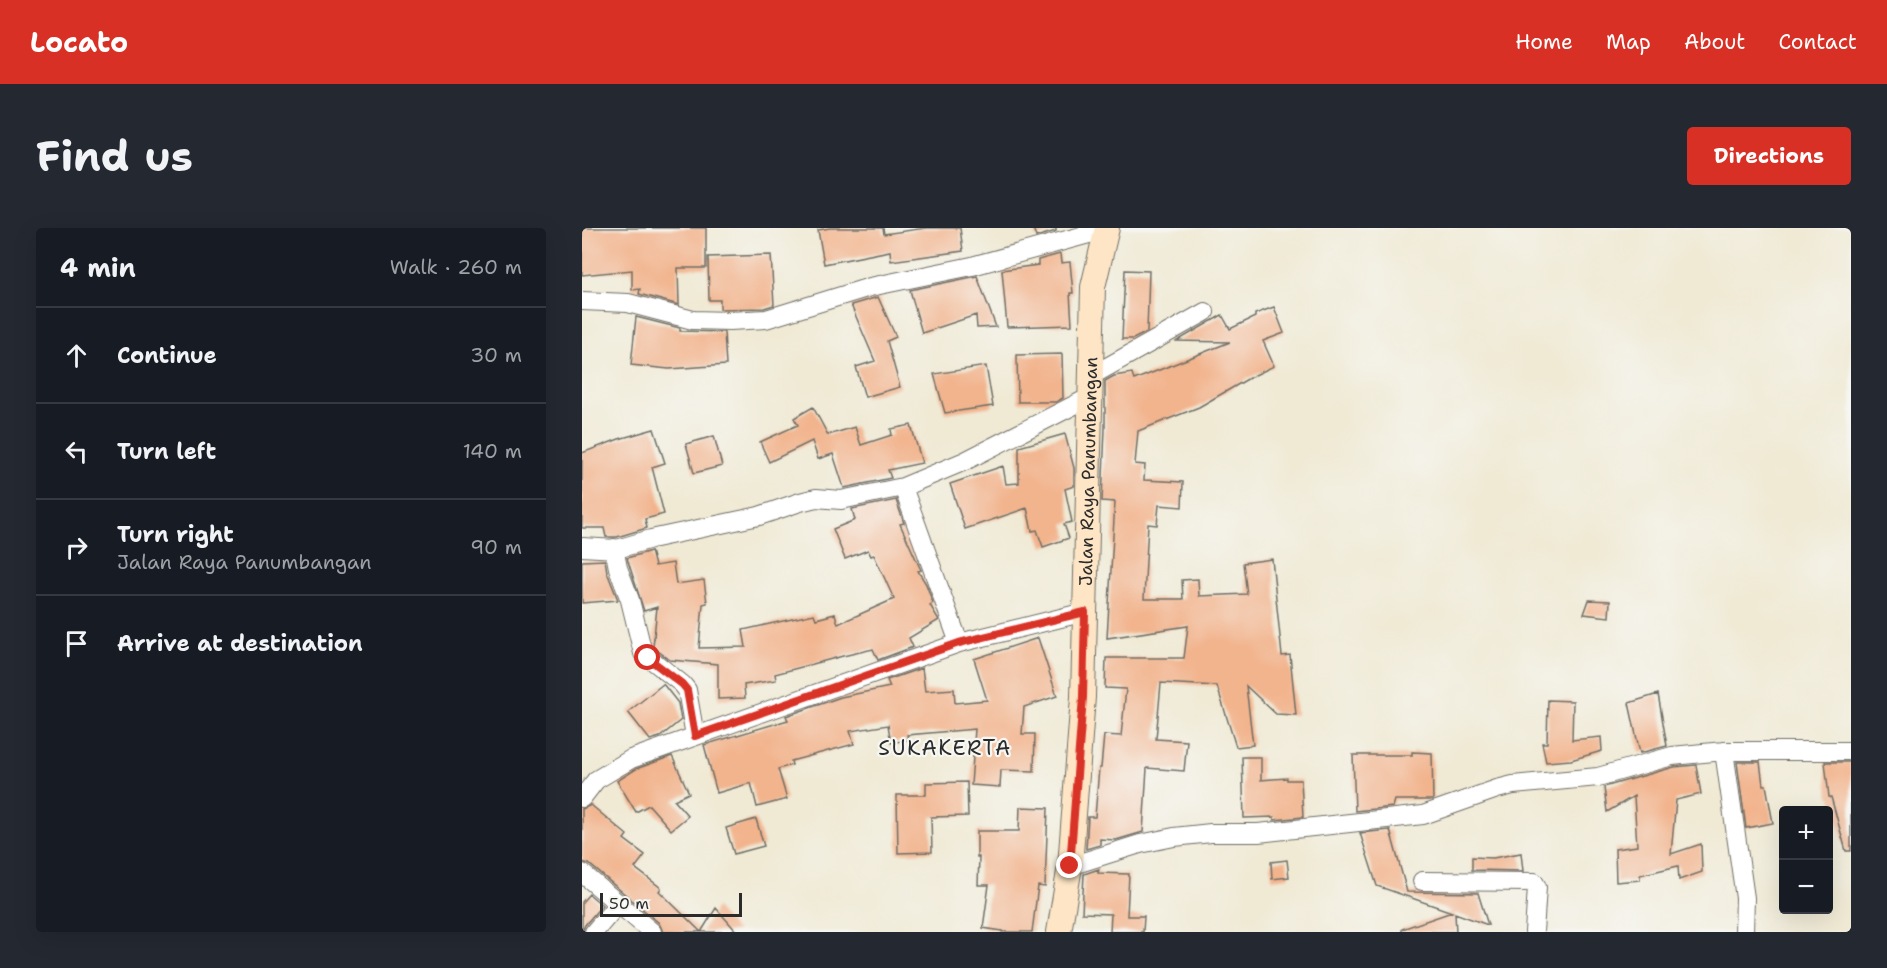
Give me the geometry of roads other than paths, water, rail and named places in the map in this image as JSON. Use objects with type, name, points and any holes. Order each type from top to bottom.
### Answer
[{"type":"main road","name":"Jalan Raya Panumbangan","points":[[1059,932],[1070,866],[1083,697],[1093,287],[1107,228]]},
{"type":"street","points":[[582,301],[628,303],[693,320],[730,321],[766,318],[870,287],[972,266],[1107,228]]},
{"type":"street","points":[[582,547],[614,549],[759,516],[816,498],[841,500],[903,487],[965,461],[1090,387],[1205,312]]},
{"type":"street","points":[[903,487],[959,643]]},
{"type":"street","points":[[614,549],[643,653],[687,690],[695,736]]},
{"type":"street","points":[[582,798],[596,780],[630,759],[959,643],[1085,612]]},
{"type":"street","points":[[1724,751],[1745,898],[1744,932]]},
{"type":"street","points":[[1070,866],[1140,844],[1174,837],[1211,833],[1258,833],[1423,815],[1513,785],[1598,777],[1672,756],[1724,751],[1849,751]]},
{"type":"street","points":[[582,873],[652,932]]},
{"type":"street","points":[[1422,881],[1534,882],[1537,887],[1534,932]]},
{"type":"street","points":[[594,932],[618,904]]},
{"type":"district","name":"SUKAKERTA","points":[[945,748]]}]
